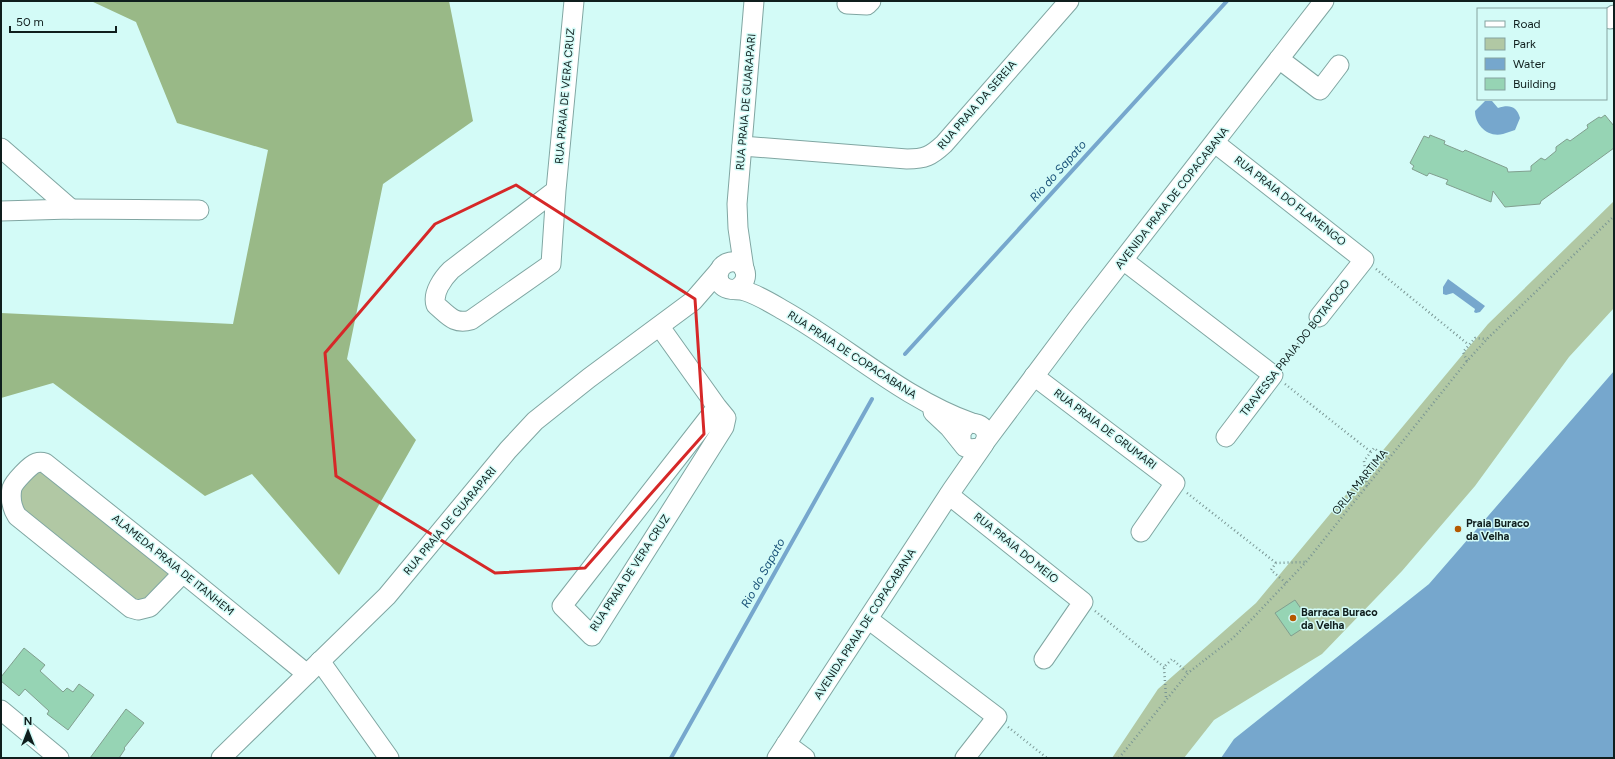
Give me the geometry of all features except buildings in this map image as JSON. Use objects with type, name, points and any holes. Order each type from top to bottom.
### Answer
[{"type":"street","name":"RUA PRAIA DE VERA CRUZ","points":[[556,190],[451,270],[440,284],[434,301],[436,304],[454,320],[459,322],[471,320],[551,264],[556,190],[574,1]]},
{"type":"street","name":"RUA PRAIA DE GUARAPARI","points":[[745,270],[738,228],[737,204],[754,1]]},
{"type":"street","points":[[848,1],[847,4],[867,5],[871,1]]},
{"type":"street","name":"RUA PRAIA DA SEREIA","points":[[742,146],[907,159],[921,159],[934,154],[1069,1]]},
{"type":"street","name":"AVENIDA PRAIA DE COPACABANA","points":[[782,751],[984,443],[1123,260],[1324,1]]},
{"type":"street","points":[[1279,59],[1320,90],[1339,65]]},
{"type":"street","name":"RUA PRAIA DO FLAMENGO","points":[[1215,143],[1364,260]]},
{"type":"street","points":[[1,148],[71,209]]},
{"type":"street","name":"RUA PRAIA DE GUARAPARI","points":[[221,758],[387,596],[508,450],[535,421],[584,382],[694,301],[719,270],[737,204]]},
{"type":"street","points":[[1,211],[71,209],[199,210]]},
{"type":"street","points":[[1123,260],[1273,375]]},
{"type":"street","name":"TRAVESSA PRAIA DO BOTAFOGO","points":[[1319,317],[1364,260]]},
{"type":"street","points":[[732,262],[737,262],[745,270],[745,282],[741,287],[734,290],[723,286],[718,277],[719,270],[723,265],[732,262]]},
{"type":"street","name":"RUA PRAIA DE COPACABANA","points":[[745,270],[758,289],[783,310]]},
{"type":"street","name":"RUA PRAIA DE GUARAPARI","points":[[694,301],[717,293],[734,290]]},
{"type":"street","name":"RUA PRAIA DE COPACABANA","points":[[734,290],[754,295],[783,310],[921,400],[972,423]]},
{"type":"street","name":"RUA PRAIA DE VERA CRUZ","points":[[660,327],[726,418],[724,427],[592,636],[562,606],[717,407]]},
{"type":"street","name":"TRAVESSA PRAIA DO BOTAFOGO","points":[[1226,437],[1273,375]]},
{"type":"street","name":"RUA PRAIA DE GRUMARI","points":[[1034,376],[1175,483]]},
{"type":"street","name":"AVENIDA PRAIA DE COPACABANA","points":[[972,423],[988,416],[1020,395]]},
{"type":"street","name":"RUA PRAIA DE COPACABANA","points":[[921,400],[949,427],[961,442]]},
{"type":"street","points":[[972,423],[981,426],[986,434],[984,443],[980,448],[970,449],[961,442],[960,436],[963,427],[972,423]]},
{"type":"street","name":"AVENIDA PRAIA DE COPACABANA","points":[[951,492],[959,463],[961,442]]},
{"type":"street","name":"ALAMEDA PRAIA DE ITANHEM","points":[[183,573],[150,606],[138,610],[131,608],[17,516],[14,510],[12,494],[15,483],[36,463],[41,462],[49,466],[183,573],[306,674]]},
{"type":"street","points":[[1141,532],[1175,483]]},
{"type":"street","name":"RUA PRAIA DO MEIO","points":[[951,492],[1083,602]]},
{"type":"street","points":[[1044,659],[1083,602]]},
{"type":"street","points":[[868,619],[997,718],[965,758]]},
{"type":"street","points":[[320,661],[389,758]]},
{"type":"street","points":[[1,710],[59,758]]},
{"type":"street","points":[[782,751],[805,758]]},
{"type":"path","name":"ORLA MARTIMA","points":[[1119,758],[1166,698],[1188,673],[1233,638],[1306,562],[1467,361],[1487,339],[1614,216]]},
{"type":"path","points":[[1364,260],[1469,345]]},
{"type":"path","name":"TRAVESSA PRAIA DO BOTAFOGO","points":[[1273,375],[1319,317]]},
{"type":"path","points":[[1467,361],[1463,352],[1475,338],[1487,339]]},
{"type":"path","points":[[1273,375],[1371,452]]},
{"type":"path","points":[[1367,486],[1364,461],[1374,448],[1388,459]]},
{"type":"path","points":[[1175,483],[1276,563],[1306,562]]},
{"type":"path","points":[[1276,563],[1271,570],[1286,583]]},
{"type":"path","points":[[1083,602],[1164,667],[1166,698]]},
{"type":"path","points":[[1164,667],[1172,659],[1188,673]]},
{"type":"path","points":[[997,718],[1047,758]]},
{"type":"highlighted area","points":[[516,185],[695,299],[704,434],[585,568],[495,573],[336,476],[325,353],[435,224]]},
{"type":"green space","points":[[91,1],[449,1],[473,121],[383,184],[347,359],[416,440],[339,575],[252,474],[205,496],[53,383],[1,398],[1,313],[233,324],[268,150],[177,123],[136,22]]},
{"type":"green space","points":[[1614,201],[1614,308],[1569,357],[1475,486],[1402,571],[1322,654],[1214,720],[1184,758],[1112,758],[1158,689],[1256,603],[1488,324]]},
{"type":"green space","points":[[41,467],[172,572],[148,599],[138,603],[20,510],[19,488]]},
{"type":"water","points":[[1485,101],[1492,101],[1498,108],[1509,106],[1515,109],[1520,118],[1515,130],[1497,135],[1483,129],[1477,121],[1475,111]]},
{"type":"water","points":[[1448,279],[1485,306],[1480,312],[1474,312],[1475,309],[1453,293],[1446,295],[1443,294],[1443,287]]},
{"type":"water","points":[[1614,371],[1614,758],[1221,758],[1234,739],[1429,584]]},
{"type":"waterway","name":"Rio do Sapato","points":[[905,354],[1227,1]]},
{"type":"waterway","name":"Rio do Sapato","points":[[671,758],[872,399]]},
{"type":"place","name":"Praia Buraco da Velha","points":[[1458,529]]},
{"type":"place","name":"Barraca Buraco da Velha","points":[[1293,618]]}]
